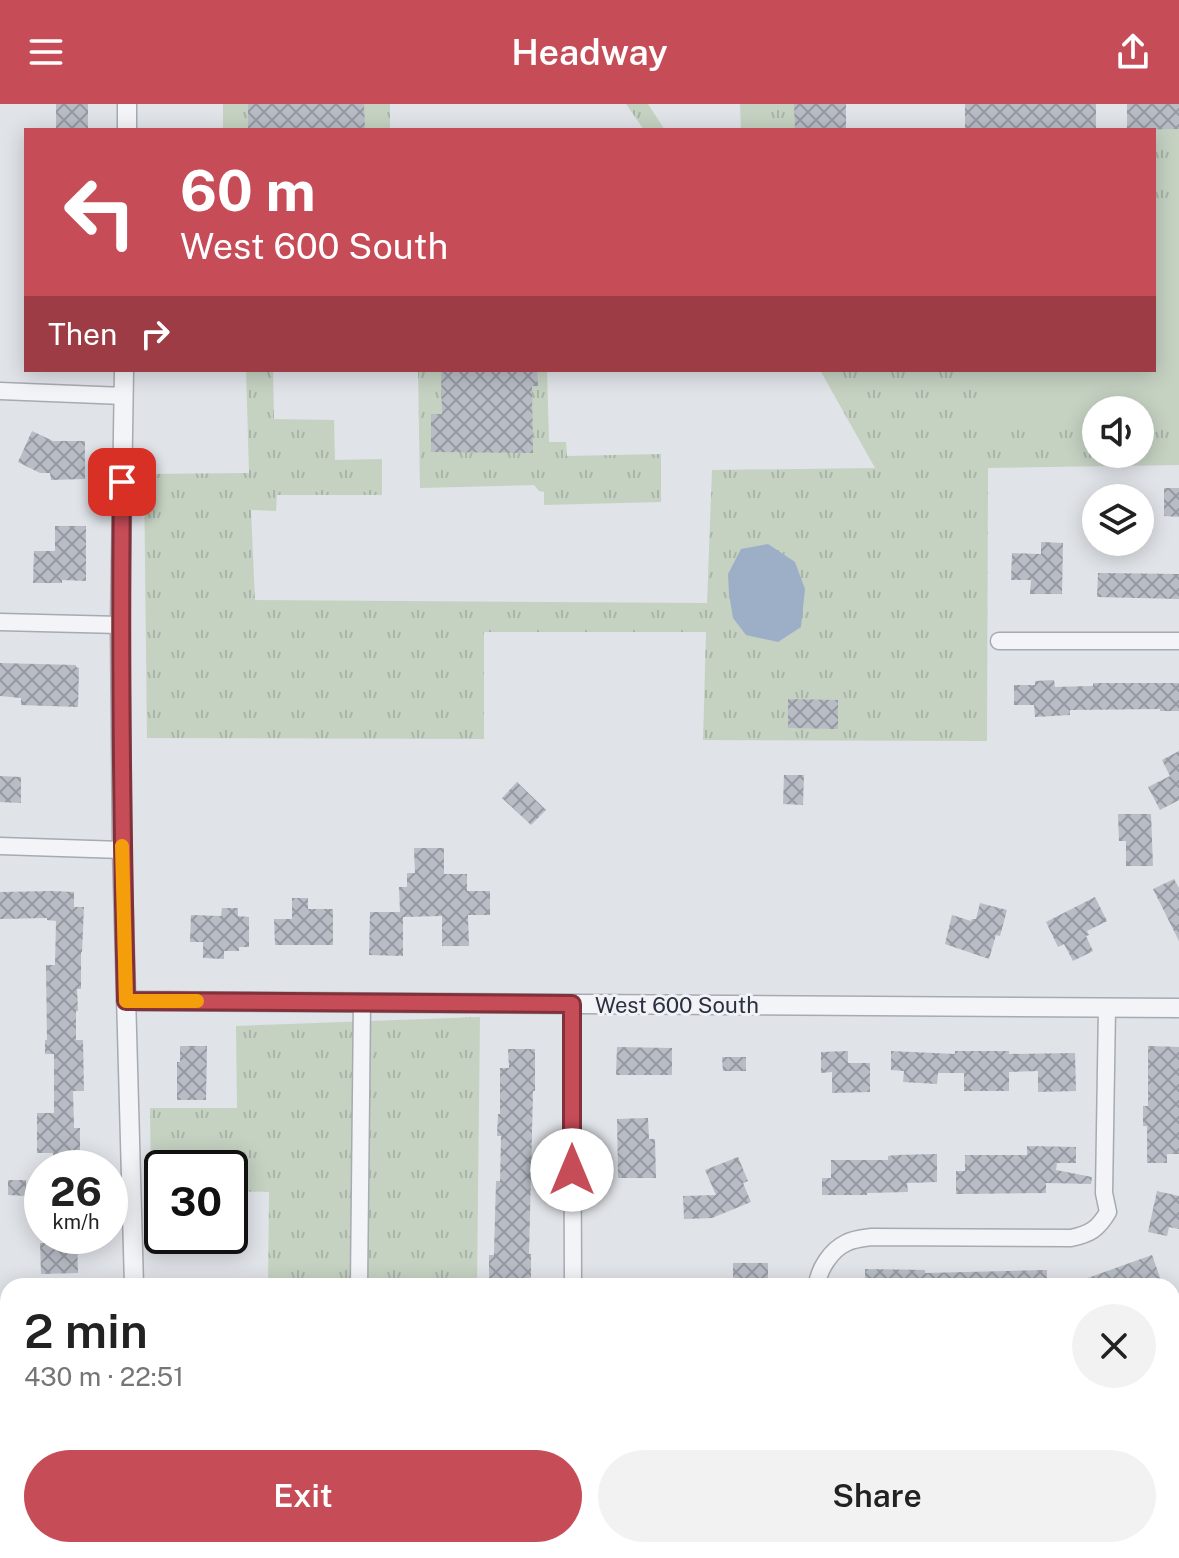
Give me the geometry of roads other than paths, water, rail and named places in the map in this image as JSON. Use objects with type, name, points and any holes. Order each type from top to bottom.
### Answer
[{"type":"street","points":[[127,104],[127,128]]},
{"type":"street","points":[[124,372],[120,625],[122,850],[134,1278]]},
{"type":"street","points":[[0,391],[124,396]]},
{"type":"street","points":[[0,622],[120,625]]},
{"type":"street","points":[[999,641],[1179,641]]},
{"type":"street","points":[[0,846],[122,850]]},
{"type":"street","name":"West 600 South","points":[[126,1001],[1179,1008]]},
{"type":"street","points":[[359,1278],[362,1002]]},
{"type":"street","points":[[572,1004],[573,1278]]},
{"type":"street","points":[[818,1278],[827,1259],[846,1243],[872,1237],[1071,1238],[1088,1235],[1100,1226],[1108,1212],[1104,1193],[1107,1007]]},
{"type":"water","points":[[768,544],[795,562],[805,589],[801,627],[778,642],[746,635],[733,618],[729,594],[728,574],[741,549]]}]
